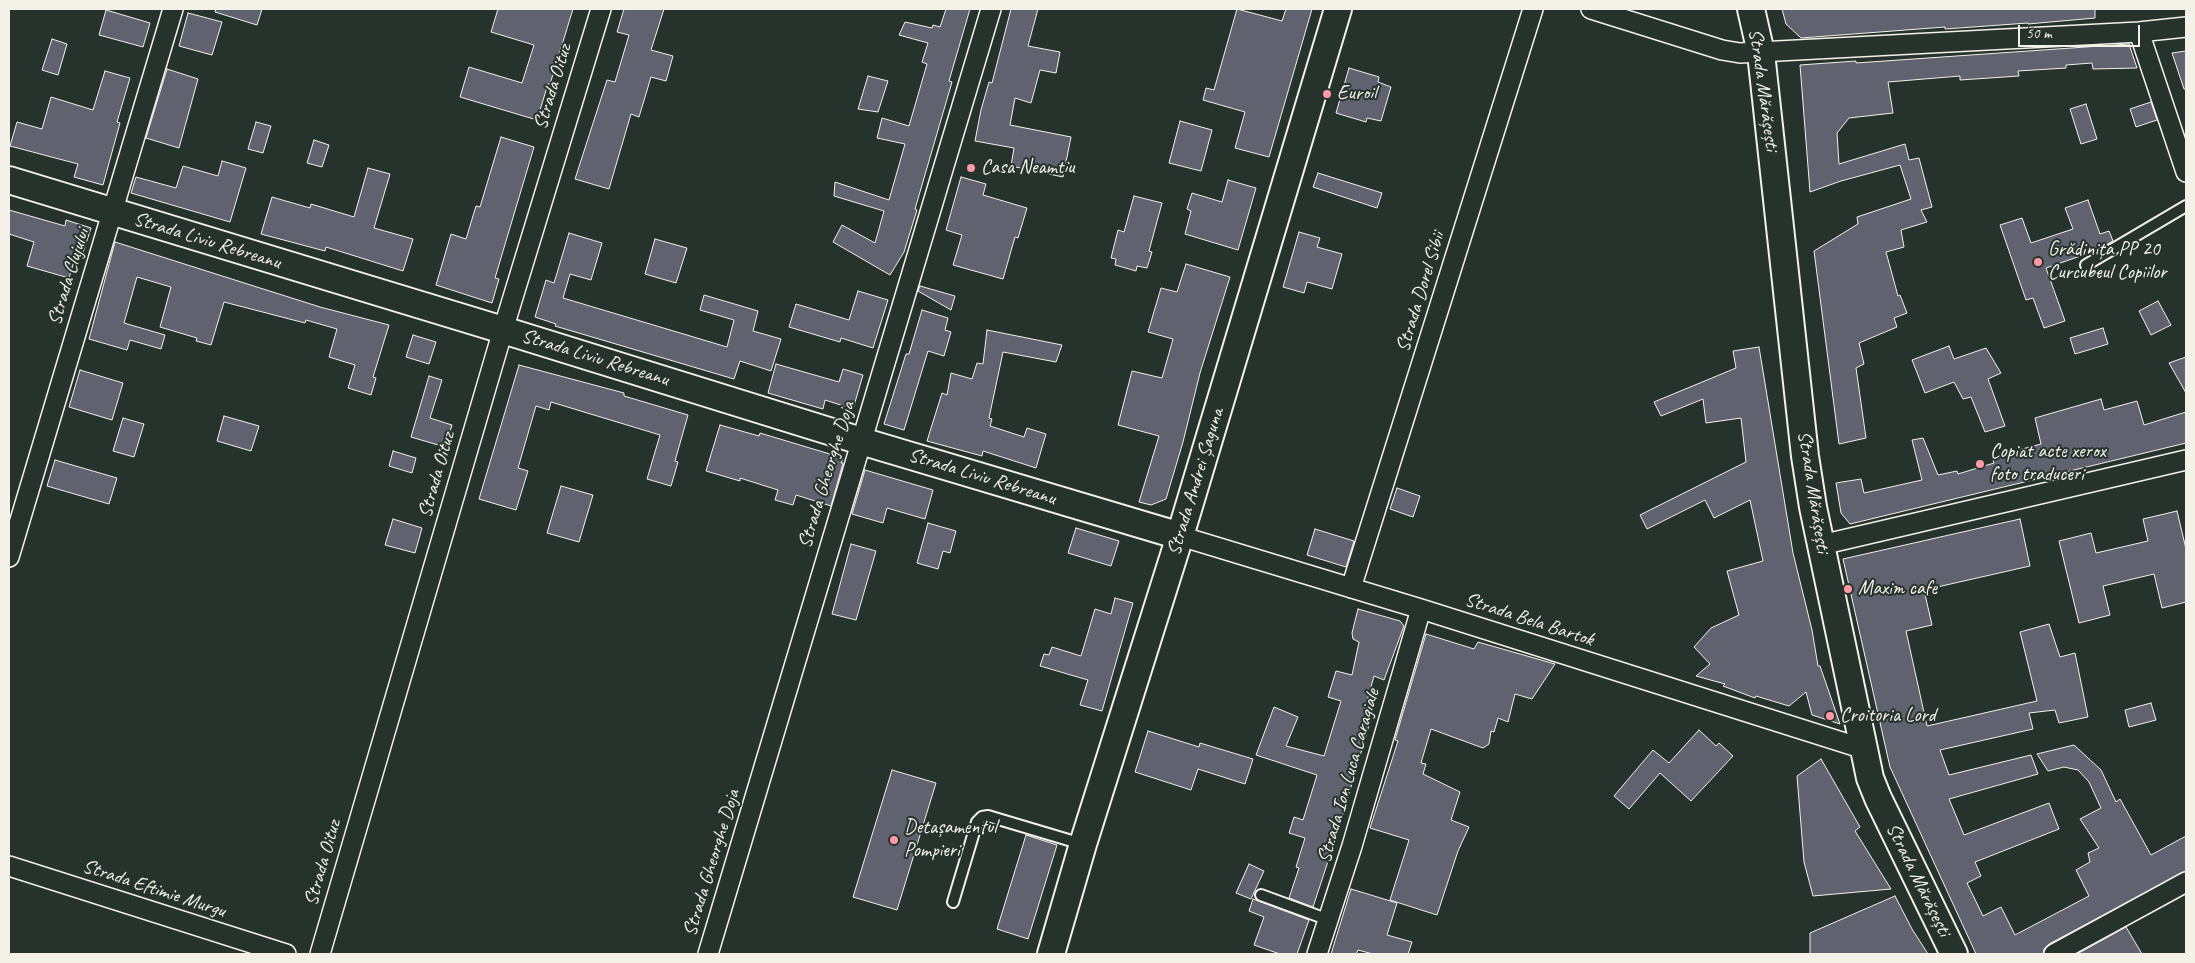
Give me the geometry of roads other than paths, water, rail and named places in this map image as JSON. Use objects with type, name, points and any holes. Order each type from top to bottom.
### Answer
[{"type":"street","name":"Strada Clujului","points":[[9,558],[173,9]]},
{"type":"street","name":"Strada Oituz","points":[[320,954],[503,330],[601,9]]},
{"type":"street","name":"Strada Gheorghe Doja","points":[[708,954],[991,9]]},
{"type":"street","name":"Strada Andrei Șaguna","points":[[1051,954],[1083,844],[1180,536],[1338,9]]},
{"type":"street","name":"Strada Dorel Sibii","points":[[1351,588],[1533,9]]},
{"type":"street","points":[[1591,9],[1731,52],[1761,53],[2139,32],[2186,27]]},
{"type":"street","name":"Strada Mărășești","points":[[1751,9],[1761,53],[1805,456],[1821,545],[1870,778],[1954,954]]},
{"type":"street","points":[[2139,32],[2186,172]]},
{"type":"street","name":"Strada Liviu Rebreanu","points":[[9,180],[861,441],[1180,536]]},
{"type":"street","points":[[1821,545],[2186,460]]},
{"type":"street","name":"Strada Bela Bartok","points":[[1180,536],[1421,609],[1864,749]]},
{"type":"street","name":"Strada Ion Luca Caragiale","points":[[1317,954],[1421,609]]},
{"type":"street","name":"Strada Eftimie Murgu","points":[[9,866],[286,954]]},
{"type":"street","points":[[2054,954],[2186,882]]},
{"type":"lane","points":[[2086,265],[2186,206]]},
{"type":"lane","points":[[953,902],[977,822],[982,817],[988,816],[1083,844]]},
{"type":"lane","points":[[1261,896],[1328,920]]},
{"type":"place","name":"Euroil","points":[[1327,94]]},
{"type":"place","name":"Casa Neamtiu","points":[[971,168]]},
{"type":"place","name":"Grădinița PP 20 Curcubeul Copiilor","points":[[2038,262]]},
{"type":"place","name":"Copiat acte xerox foto traduceri","points":[[1980,464]]},
{"type":"place","name":"Maxim cafe","points":[[1848,589]]},
{"type":"place","name":"Croitoria Lord","points":[[1830,716]]},
{"type":"place","name":"Detașamentul Pompieri","points":[[894,840]]}]
